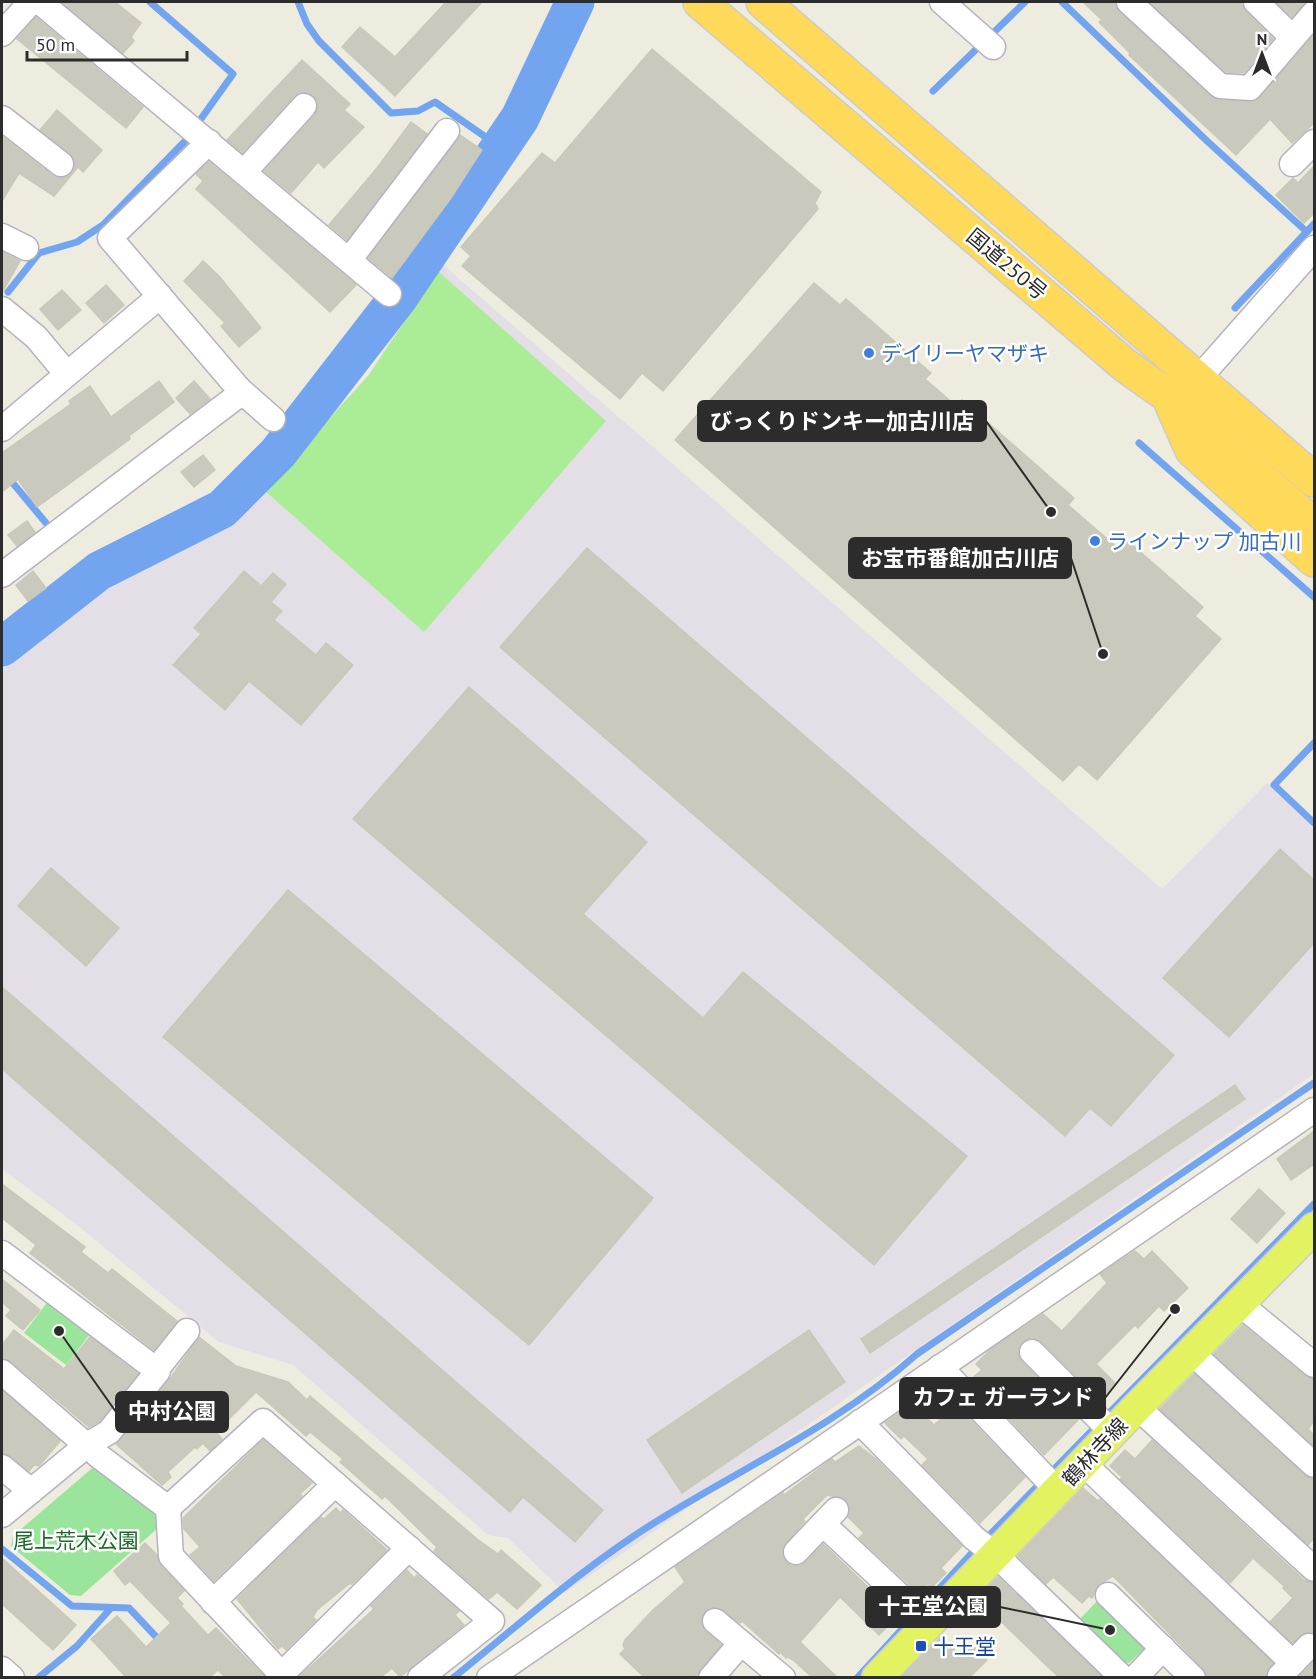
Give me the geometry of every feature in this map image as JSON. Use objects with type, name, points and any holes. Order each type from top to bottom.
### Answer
[{"type":"highway","name":"国道250号","points":[[700,2],[1117,358],[1167,395],[1314,525]]},
{"type":"highway","name":"国道250号","points":[[763,2],[1314,480]]},
{"type":"highway","points":[[1199,378],[1251,396],[1314,451]]},
{"type":"highway","points":[[1167,395],[1192,450],[1314,560]]},
{"type":"main road","name":"鶴林寺線","points":[[877,1677],[920,1615],[1048,1480],[1083,1463],[1105,1424],[1137,1407],[1314,1228]]},
{"type":"street","points":[[2,34],[31,2]]},
{"type":"street","points":[[40,2],[245,171],[389,294]]},
{"type":"street","points":[[924,2],[940,14],[970,27]]},
{"type":"street","points":[[942,2],[993,47]]},
{"type":"street","points":[[1129,2],[1220,86],[1250,88],[1314,14]]},
{"type":"street","points":[[1256,2],[1292,37]]},
{"type":"street","points":[[245,171],[304,106]]},
{"type":"street","points":[[2,118],[61,164]]},
{"type":"street","points":[[350,259],[447,131]]},
{"type":"street","points":[[209,142],[110,238],[239,388],[273,419]]},
{"type":"street","points":[[1292,164],[1314,142]]},
{"type":"street","points":[[2,236],[26,248]]},
{"type":"street","points":[[1167,395],[1199,378],[1314,248]]},
{"type":"street","points":[[2,429],[160,296]]},
{"type":"street","points":[[2,309],[36,337],[67,374]]},
{"type":"street","points":[[2,575],[236,397],[239,388]]},
{"type":"street","points":[[489,1677],[1314,1110]]},
{"type":"street","points":[[2,1253],[156,1370]]},
{"type":"street","points":[[1240,1304],[1314,1365]]},
{"type":"street","points":[[2,1515],[87,1445],[108,1432],[158,1371],[156,1370],[187,1331]]},
{"type":"street","points":[[1032,1352],[1105,1424]]},
{"type":"street","points":[[1192,1353],[1314,1465]]},
{"type":"street","points":[[940,1367],[1048,1480]]},
{"type":"street","points":[[2,1372],[87,1445],[168,1508],[171,1556],[283,1676],[409,1548]]},
{"type":"street","points":[[1137,1407],[1314,1569]]},
{"type":"street","points":[[168,1508],[263,1421],[492,1621],[420,1677]]},
{"type":"street","points":[[860,1422],[985,1547],[1123,1677]]},
{"type":"street","points":[[1083,1463],[1152,1541],[1294,1662]]},
{"type":"street","points":[[2,1467],[31,1491]]},
{"type":"street","points":[[213,1602],[335,1484]]},
{"type":"street","points":[[796,1552],[830,1517],[920,1615]]},
{"type":"street","points":[[1108,1594],[1193,1677]]},
{"type":"street","points":[[715,1621],[742,1634],[783,1677]]},
{"type":"street","points":[[711,1677],[742,1634]]},
{"type":"street","points":[[1135,1677],[1163,1648]]},
{"type":"shaded area","points":[[440,262],[1162,889],[1267,783],[1314,829],[1314,1074],[565,1593],[508,1538],[488,1535],[293,1365],[219,1342],[81,1228],[2,1169],[2,659],[68,608],[145,568],[246,508],[369,374]]},
{"type":"green space","points":[[438,271],[606,421],[424,632],[264,490],[369,375]]},
{"type":"green space","points":[[52,1296],[94,1329],[66,1365],[24,1333]]},
{"type":"green space","name":"尾上荒木公園","points":[[97,1464],[157,1513],[158,1528],[81,1596],[70,1595],[11,1546],[13,1536]]},
{"type":"green space","points":[[1101,1597],[1143,1639],[1145,1648],[1129,1663],[1120,1662],[1078,1621]]},
{"type":"building","points":[[62,2],[115,2],[141,23],[131,37],[134,41],[123,53]]},
{"type":"building","points":[[446,2],[482,2],[395,96],[342,47],[360,27],[395,57]]},
{"type":"building","points":[[1083,2],[1115,2],[1119,12],[1210,96],[1219,100],[1256,101],[1314,34],[1314,123],[1292,143],[1270,119],[1236,155],[1129,55],[1130,53],[1099,22],[1102,20]]},
{"type":"building","points":[[1149,2],[1242,2],[1246,12],[1273,39],[1244,73],[1226,72]]},
{"type":"building","points":[[1276,2],[1306,2],[1292,17]]},
{"type":"building","points":[[36,17],[143,107],[126,128],[17,39]]},
{"type":"building","points":[[652,49],[821,192],[815,203],[818,209],[663,391],[642,373],[620,399],[462,266],[471,256],[461,247],[542,153],[555,163]]},
{"type":"building","points":[[302,60],[350,104],[344,110],[364,127],[324,168],[318,162],[291,193],[264,171],[315,115],[318,102],[313,95],[300,92],[294,96],[242,153],[227,140]]},
{"type":"building","points":[[57,110],[102,150],[83,172],[78,167],[54,196],[19,173],[2,201],[2,136],[53,176],[66,177],[73,172],[74,159],[70,153],[40,130]]},
{"type":"building","points":[[411,122],[427,134],[347,240],[329,225],[377,168]]},
{"type":"building","points":[[460,135],[482,150],[451,198],[392,278],[368,258]]},
{"type":"building","points":[[209,162],[356,285],[330,312],[196,189],[203,181],[196,174]]},
{"type":"building","points":[[1314,166],[1314,213],[1304,223],[1276,195],[1293,178],[1298,183]]},
{"type":"building","points":[[2,252],[20,261],[2,293]]},
{"type":"building","points":[[203,261],[219,276],[261,328],[239,347],[221,326],[225,323],[184,281]]},
{"type":"building","points":[[814,283],[840,305],[846,299],[931,373],[925,379],[956,406],[962,400],[1074,498],[1068,505],[1120,550],[1128,541],[1203,607],[1195,616],[1221,639],[1097,780],[1079,764],[1063,781],[675,440]]},
{"type":"building","points":[[106,285],[124,305],[104,323],[86,303]]},
{"type":"building","points":[[62,290],[81,310],[58,330],[40,309]]},
{"type":"building","points":[[159,381],[174,402],[129,436],[130,439],[37,507],[18,479],[2,492],[2,453],[71,404],[69,401],[90,386],[111,417]]},
{"type":"building","points":[[194,381],[210,399],[190,414],[176,398]]},
{"type":"building","points":[[203,455],[215,470],[194,487],[181,472]]},
{"type":"building","points":[[27,521],[35,532],[17,546],[8,535]]},
{"type":"building","points":[[587,548],[1174,1055],[1111,1126],[1090,1108],[1065,1136],[500,647]]},
{"type":"building","points":[[33,571],[46,588],[28,601],[16,585]]},
{"type":"building","points":[[244,571],[261,586],[273,573],[286,584],[271,602],[282,611],[274,620],[316,655],[326,643],[353,665],[301,725],[249,681],[225,710],[173,665],[201,634],[194,628]]},
{"type":"building","points":[[469,687],[647,842],[583,914],[703,1018],[743,972],[967,1156],[874,1265],[353,819]]},
{"type":"building","points":[[1280,849],[1314,880],[1314,943],[1229,1037],[1163,978]]},
{"type":"building","points":[[51,868],[119,928],[86,966],[18,906]]},
{"type":"building","points":[[288,890],[653,1198],[529,1345],[163,1037]]},
{"type":"building","points":[[2,987],[603,1510],[575,1542],[523,1497],[510,1512],[2,1069]]},
{"type":"building","points":[[1235,1085],[1245,1099],[870,1353],[861,1339]]},
{"type":"building","points":[[1314,1131],[1314,1164],[1291,1180],[1277,1159]]},
{"type":"building","points":[[2,1184],[85,1247],[81,1252],[108,1273],[112,1269],[177,1321],[154,1350],[30,1253],[36,1245],[2,1218]]},
{"type":"building","points":[[1259,1189],[1285,1213],[1257,1243],[1231,1219]]},
{"type":"building","points":[[1135,1251],[1144,1259],[1152,1251],[1188,1288],[1164,1311],[1159,1306],[1138,1328],[1135,1325],[1096,1364],[1116,1384],[1100,1400],[1042,1342],[1028,1338],[1018,1348],[1022,1362],[1079,1419],[1044,1455],[971,1379],[982,1370],[976,1364],[990,1350],[1043,1314],[1062,1331],[1107,1283],[1100,1274]]},
{"type":"building","points":[[2,1279],[40,1310],[23,1330],[6,1316],[11,1310],[2,1302]]},
{"type":"building","points":[[1243,1325],[1305,1376],[1314,1379],[1314,1421],[1308,1429],[1314,1435],[1314,1446],[1214,1354]]},
{"type":"building","points":[[14,1330],[64,1369],[90,1337],[138,1374],[100,1421],[89,1427],[11,1361],[2,1358],[2,1345]]},
{"type":"building","points":[[809,1330],[845,1382],[682,1493],[647,1440]]},
{"type":"building","points":[[199,1337],[236,1366],[288,1382],[307,1400],[310,1396],[477,1539],[498,1554],[501,1550],[541,1585],[517,1609],[497,1592],[489,1599],[438,1555],[434,1551],[437,1547],[385,1496],[382,1499],[340,1462],[343,1459],[310,1432],[306,1436],[256,1392],[216,1432],[222,1439],[210,1451],[203,1443],[197,1449],[195,1447],[168,1472],[171,1477],[162,1485],[116,1444],[169,1380]]},
{"type":"building","points":[[1194,1374],[1304,1475],[1314,1479],[1314,1538],[1308,1545],[1160,1409]]},
{"type":"building","points":[[2,1390],[60,1441],[39,1466],[34,1465],[29,1471],[11,1456],[2,1453]]},
{"type":"building","points":[[912,1404],[934,1425],[956,1405],[1025,1477],[980,1523],[922,1465],[928,1459],[904,1436],[901,1439],[885,1423]]},
{"type":"building","points":[[263,1440],[312,1483],[300,1494],[302,1496],[214,1581],[190,1555],[200,1547],[184,1529],[183,1518]]},
{"type":"building","points":[[1152,1440],[1304,1580],[1314,1583],[1314,1633],[1305,1633],[1292,1643],[1270,1622],[1293,1598],[1283,1588],[1284,1586],[1253,1558],[1230,1583],[1120,1479],[1122,1477],[1110,1466],[1125,1450],[1135,1459]]},
{"type":"building","points":[[859,1446],[876,1459],[962,1546],[941,1568],[946,1573],[931,1588],[927,1584],[920,1591],[915,1586],[913,1588],[859,1538],[864,1533],[848,1517],[850,1507],[845,1499],[827,1495],[803,1519],[805,1521],[782,1548],[786,1562],[792,1566],[801,1565],[823,1544],[895,1613],[889,1619],[892,1622],[879,1635],[840,1597],[800,1642],[837,1677],[812,1677],[793,1660],[786,1658],[780,1652],[779,1654],[742,1621],[740,1623],[717,1607],[705,1611],[701,1625],[721,1645],[695,1677],[644,1677],[620,1654],[625,1649],[623,1645],[625,1640],[653,1610],[685,1582],[675,1567],[783,1493],[784,1495],[832,1459],[835,1462]]},
{"type":"building","points":[[1083,1488],[1098,1501],[1100,1499],[1273,1663],[1266,1677],[1207,1677],[1203,1668],[1113,1576],[1097,1586],[1092,1598],[1089,1596],[1082,1603],[1053,1577],[1046,1584],[1018,1556]]},
{"type":"building","points":[[336,1508],[340,1513],[343,1510],[387,1550],[352,1584],[317,1610],[313,1617],[316,1620],[286,1650],[282,1646],[278,1649],[237,1599],[321,1517],[324,1519]]},
{"type":"building","points":[[145,1543],[157,1555],[161,1566],[184,1591],[177,1598],[183,1604],[181,1606],[208,1635],[216,1628],[265,1677],[225,1677],[218,1670],[210,1677],[126,1677],[91,1639],[117,1616],[146,1647],[171,1623],[130,1581],[125,1585],[114,1571]]},
{"type":"building","points":[[2,1558],[76,1625],[53,1650],[2,1604]]},
{"type":"building","points":[[407,1570],[414,1578],[417,1575],[459,1611],[455,1615],[464,1625],[400,1677],[392,1668],[381,1677],[299,1677],[374,1609],[371,1606]]},
{"type":"building","points":[[998,1577],[1102,1677],[1059,1677],[1048,1667],[977,1598]]},
{"type":"building","points":[[941,1637],[959,1654],[970,1643],[987,1660],[970,1677],[901,1677]]},
{"type":"building","points":[[1314,1661],[1314,1677],[1298,1677],[1303,1673]]},
{"type":"waterway","points":[[150,2],[233,74],[198,123]]},
{"type":"waterway","points":[[298,2],[307,24],[319,41],[391,113],[418,111],[435,102],[500,147]]},
{"type":"waterway","points":[[2,647],[99,571],[222,509],[278,453],[398,298],[520,118],[575,2]]},
{"type":"waterway","points":[[933,91],[1025,2]]},
{"type":"waterway","points":[[1062,2],[1207,141],[1307,232]]},
{"type":"waterway","points":[[8,292],[39,253],[77,242],[103,225],[190,136]]},
{"type":"waterway","points":[[1235,308],[1314,224]]},
{"type":"waterway","points":[[1139,443],[1314,597]]},
{"type":"waterway","points":[[2,470],[46,523]]},
{"type":"waterway","points":[[1314,743],[1274,785],[1314,823]]},
{"type":"waterway","points":[[453,1678],[555,1594],[608,1554],[695,1498],[826,1422],[888,1379],[917,1354],[1314,1083]]},
{"type":"waterway","points":[[857,1678],[970,1555],[1314,1204]]},
{"type":"waterway","points":[[2,1549],[72,1606],[129,1608],[162,1643]]},
{"type":"waterway","points":[[38,1678],[77,1646],[111,1608]]},
{"type":"place","name":"デイリーヤマザキ","points":[[869,353]]},
{"type":"place","name":"びっくりドンキー加古川店","points":[[1051,512]]},
{"type":"place","name":"ラインナップ 加古川","points":[[1095,541]]},
{"type":"place","name":"お宝市番館加古川店","points":[[1103,654]]},
{"type":"place","name":"カフェ ガーランド","points":[[1175,1309]]},
{"type":"place","name":"中村公園","points":[[59,1331]]},
{"type":"place","name":"十王堂公園","points":[[1110,1630]]},
{"type":"place","name":"十王堂","points":[[921,1646]]}]
